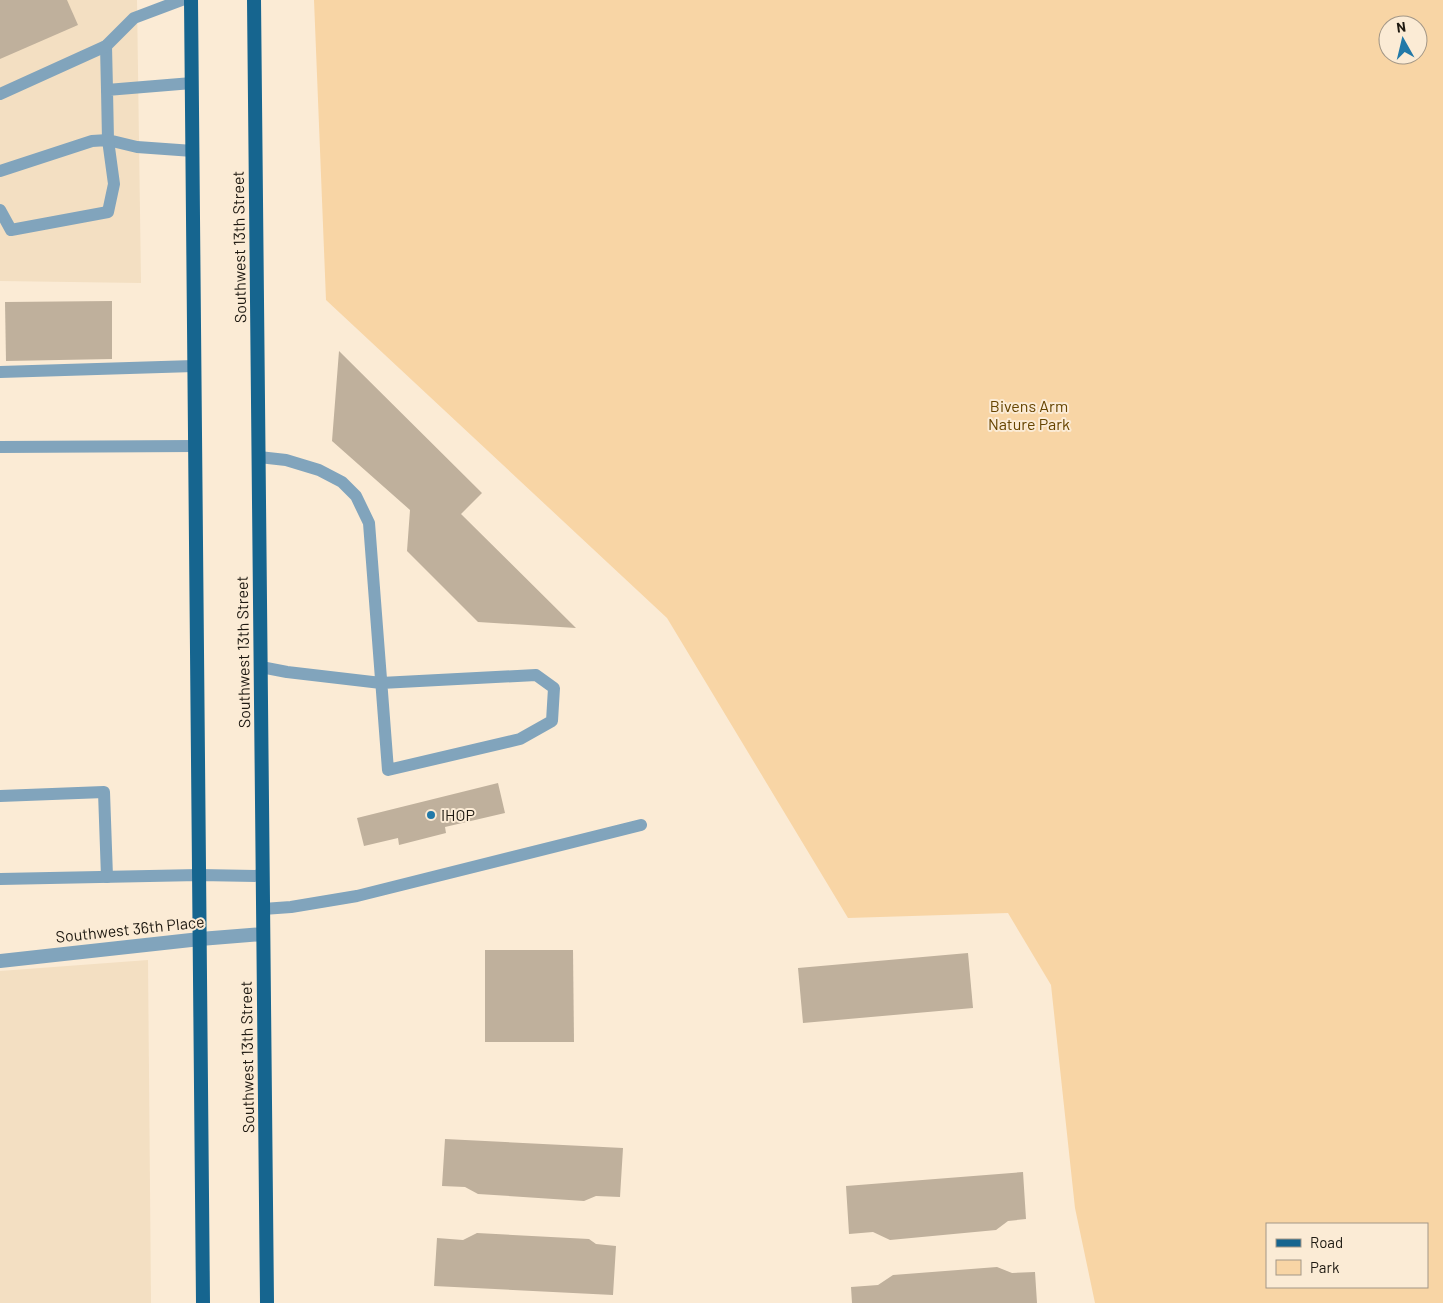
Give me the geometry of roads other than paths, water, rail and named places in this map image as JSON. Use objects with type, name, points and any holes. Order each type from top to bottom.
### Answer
[{"type":"main road","points":[[191,0],[203,1303]]},
{"type":"main road","name":"Southwest 13th Street","points":[[254,0],[268,1303]]},
{"type":"street","name":"Southwest 36th Place","points":[[0,961],[200,939],[264,934]]},
{"type":"lane","points":[[0,94],[106,46],[134,18],[182,0]]},
{"type":"lane","points":[[0,210],[11,230],[108,212],[114,184],[108,140],[106,46]]},
{"type":"lane","points":[[107,90],[192,83]]},
{"type":"lane","points":[[0,171],[92,141],[108,140],[137,147],[192,151]]},
{"type":"lane","points":[[0,372],[194,366]]},
{"type":"lane","points":[[0,447],[195,446]]},
{"type":"lane","points":[[259,457],[286,460],[319,470],[342,482],[356,496],[369,524],[381,684],[388,770],[520,739],[552,721],[554,688],[536,674],[381,684],[261,668]]},
{"type":"lane","points":[[0,796],[104,792],[107,877]]},
{"type":"lane","points":[[263,909],[291,907],[357,896],[641,825]]},
{"type":"lane","points":[[0,879],[199,875],[263,876]]},
{"type":"place","name":"IHOP","points":[[431,815]]},
{"type":"park label","name":"Bivens Arm Nature Park","points":[[1029,415]]}]
